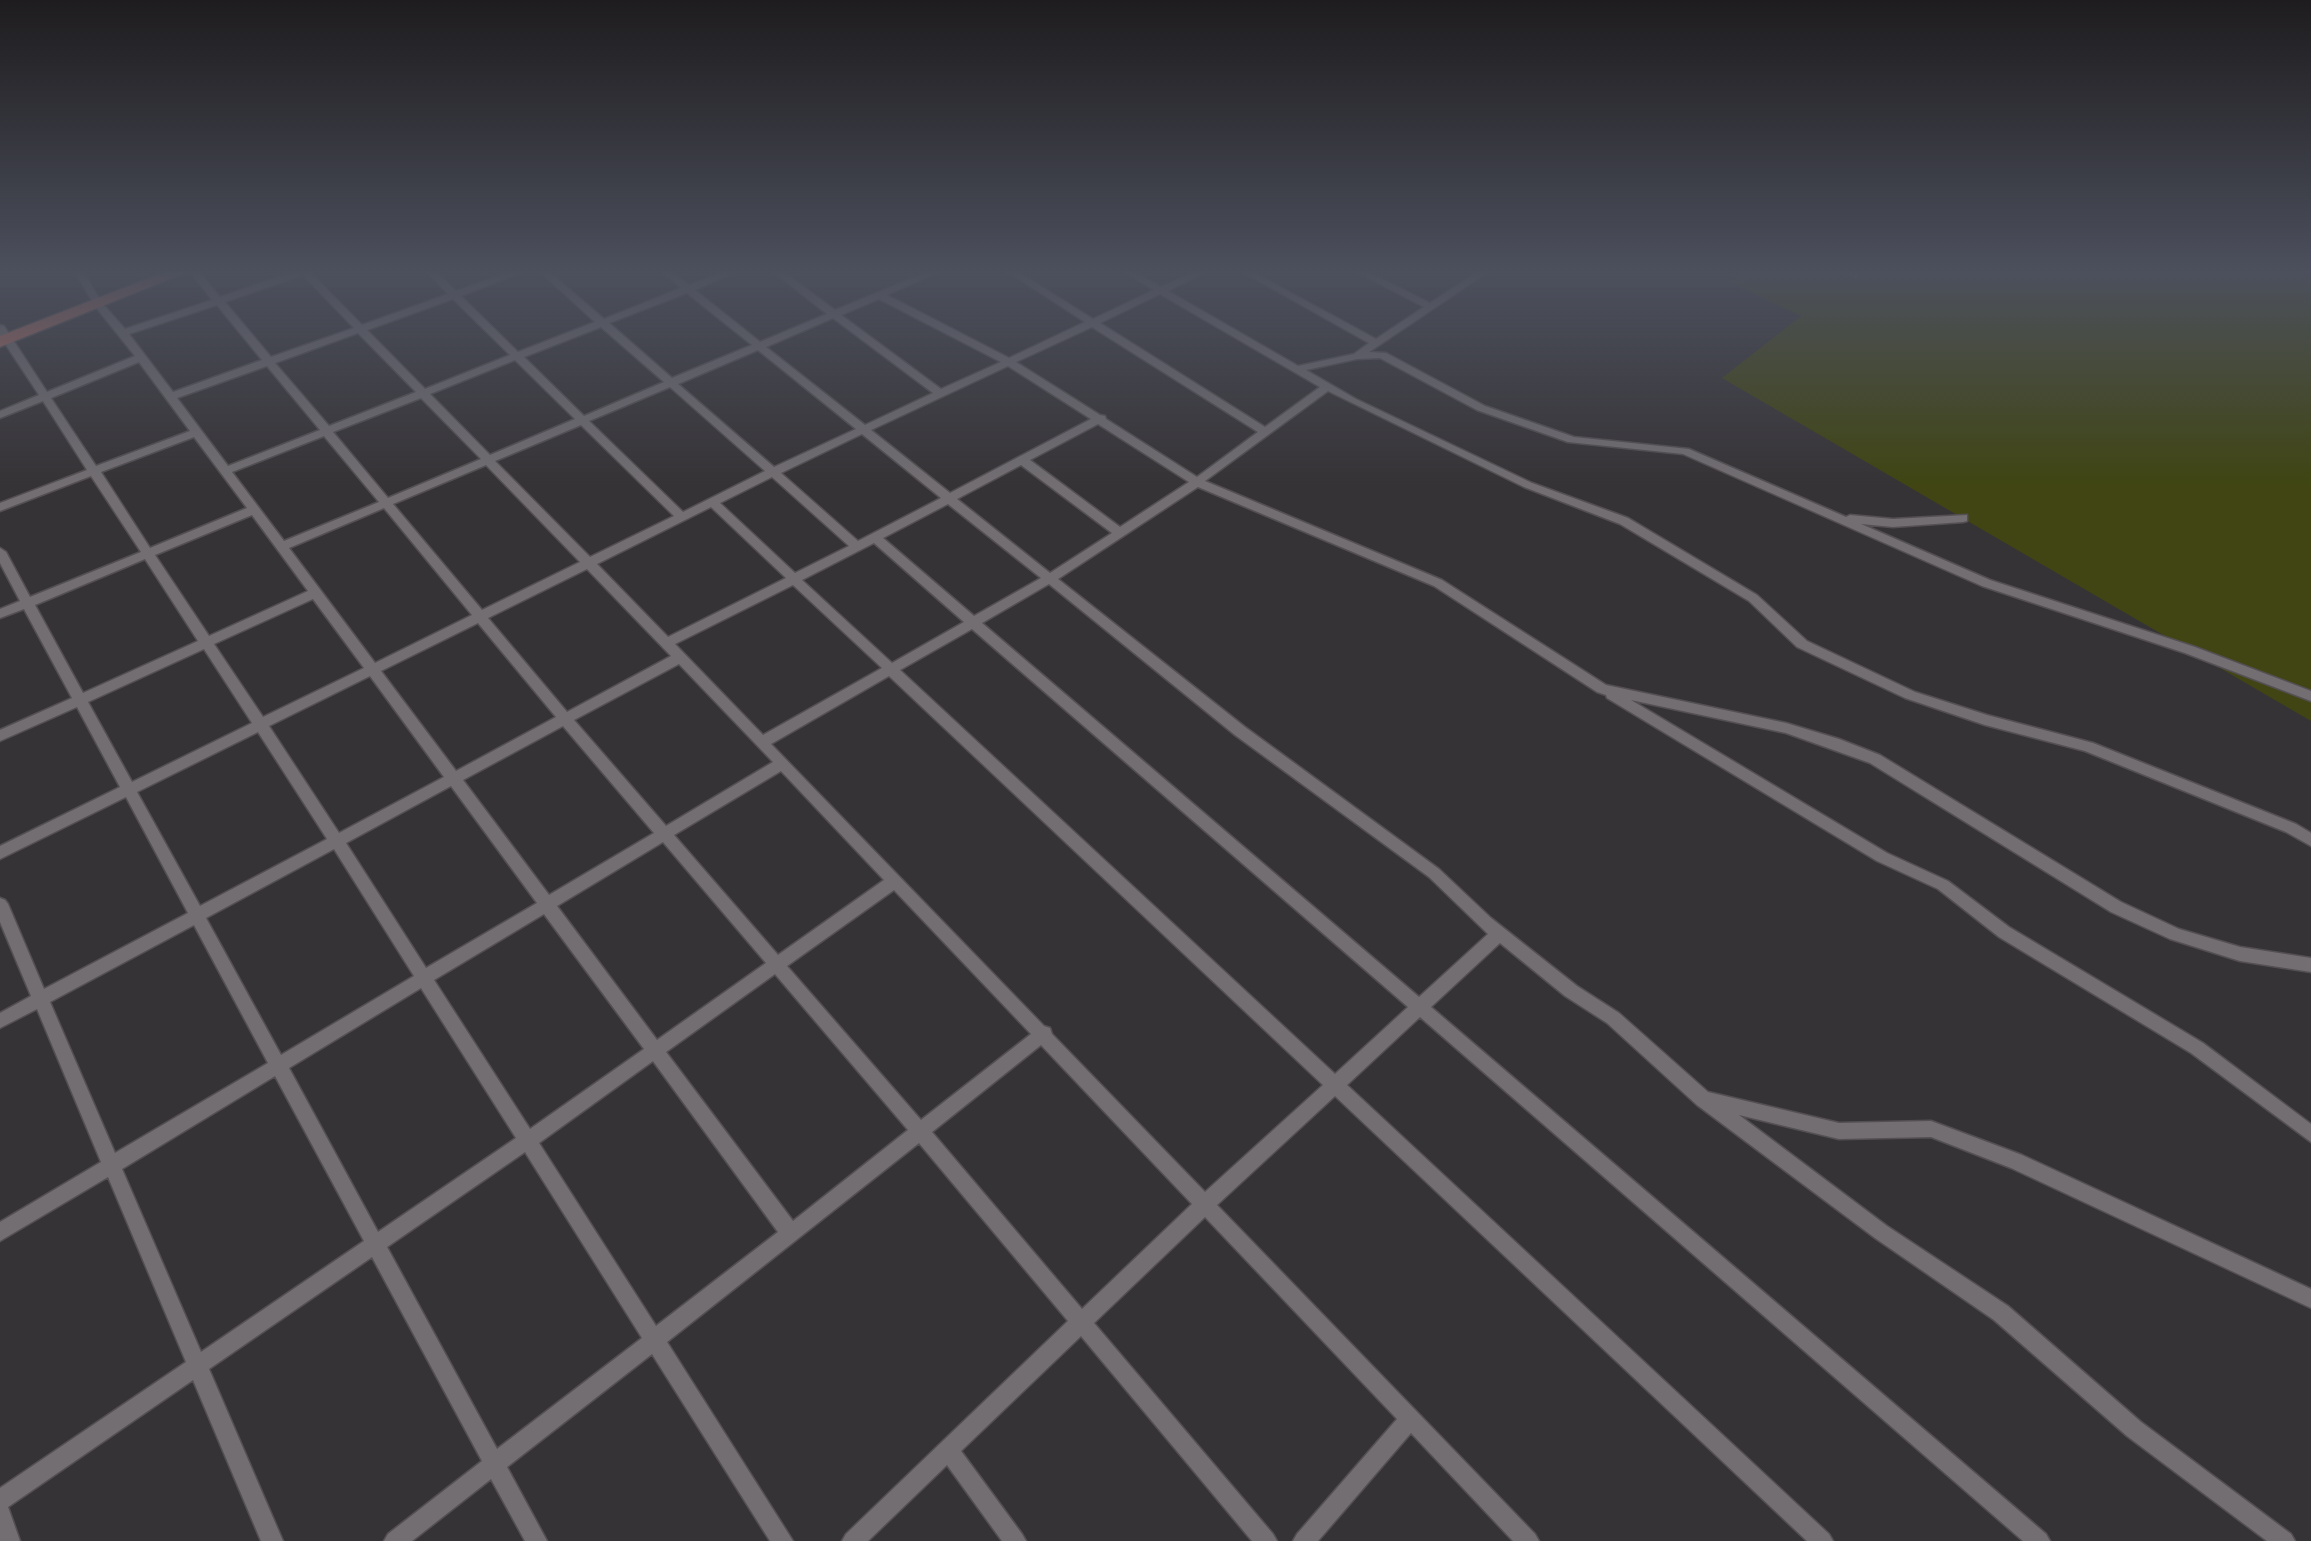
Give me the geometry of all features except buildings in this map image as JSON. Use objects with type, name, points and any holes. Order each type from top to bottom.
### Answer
[{"type":"street","points":[[5,342],[336,840],[782,1541]]},
{"type":"street","points":[[130,342],[791,1234]]},
{"type":"street","points":[[254,342],[565,719],[920,1131],[1266,1541]]},
{"type":"street","points":[[170,397],[322,342]]},
{"type":"street","points":[[373,342],[1044,1033],[1528,1541]]},
{"type":"street","points":[[502,342],[682,518]]},
{"type":"street","points":[[225,471],[552,342]]},
{"type":"street","points":[[625,342],[857,547]]},
{"type":"street","points":[[756,342],[1240,731],[1434,873],[1499,934],[1571,991],[1613,1018],[1703,1099],[1881,1232],[2001,1313],[2134,1429],[2284,1541]]},
{"type":"street","points":[[281,547],[767,342]]},
{"type":"street","points":[[871,342],[941,394]]},
{"type":"street","points":[[970,342],[1101,418],[1197,482],[1438,583],[1602,689],[1882,857],[1943,885],[2004,932],[2197,1048],[2311,1134]]},
{"type":"street","points":[[0,853],[773,472],[1051,342]]},
{"type":"street","points":[[1121,342],[1265,432]]},
{"type":"street","points":[[1250,342],[1327,387],[1528,485],[1624,521],[1753,598],[1802,644],[1910,695],[1985,720],[2088,747],[2291,828],[2311,840]]},
{"type":"street","points":[[1357,356],[1377,343]]},
{"type":"street","points":[[1297,369],[1357,356],[1382,355],[1481,408],[1572,440],[1685,451],[1986,583],[2190,650],[2311,696]]},
{"type":"street","points":[[0,415],[141,357]]},
{"type":"street","points":[[763,742],[1049,579],[1197,482],[1327,387]]},
{"type":"street","points":[[667,643],[1101,418]]},
{"type":"street","points":[[0,507],[196,432]]},
{"type":"street","points":[[1022,460],[1120,533]]},
{"type":"street","points":[[713,503],[1822,1541]]},
{"type":"street","points":[[0,614],[253,510]]},
{"type":"street","points":[[1837,518],[1893,523],[1963,518]]},
{"type":"street","points":[[874,537],[1417,1009],[2039,1541]]},
{"type":"street","points":[[0,552],[536,1541]]},
{"type":"street","points":[[0,736],[315,593]]},
{"type":"street","points":[[0,1021],[680,657]]},
{"type":"street","points":[[1602,689],[1786,728],[1834,743],[1875,759],[2116,907],[2175,934],[2227,950],[2311,965]]},
{"type":"street","points":[[0,1232],[783,763]]},
{"type":"street","points":[[0,1500],[527,1141],[896,880]]},
{"type":"street","points":[[0,904],[272,1541]]},
{"type":"street","points":[[853,1541],[1206,1203],[1499,934]]},
{"type":"street","points":[[395,1541],[1044,1033]]},
{"type":"street","points":[[1703,1099],[1839,1131],[1931,1129],[2016,1161],[2311,1299]]},
{"type":"street","points":[[1304,1541],[1411,1418]]},
{"type":"street","points":[[948,1450],[1015,1541]]},
{"type":"street","points":[[0,1513],[9,1541]]},
{"type":"green space","points":[[1768,342],[2311,342],[2311,721],[1722,378]]}]
